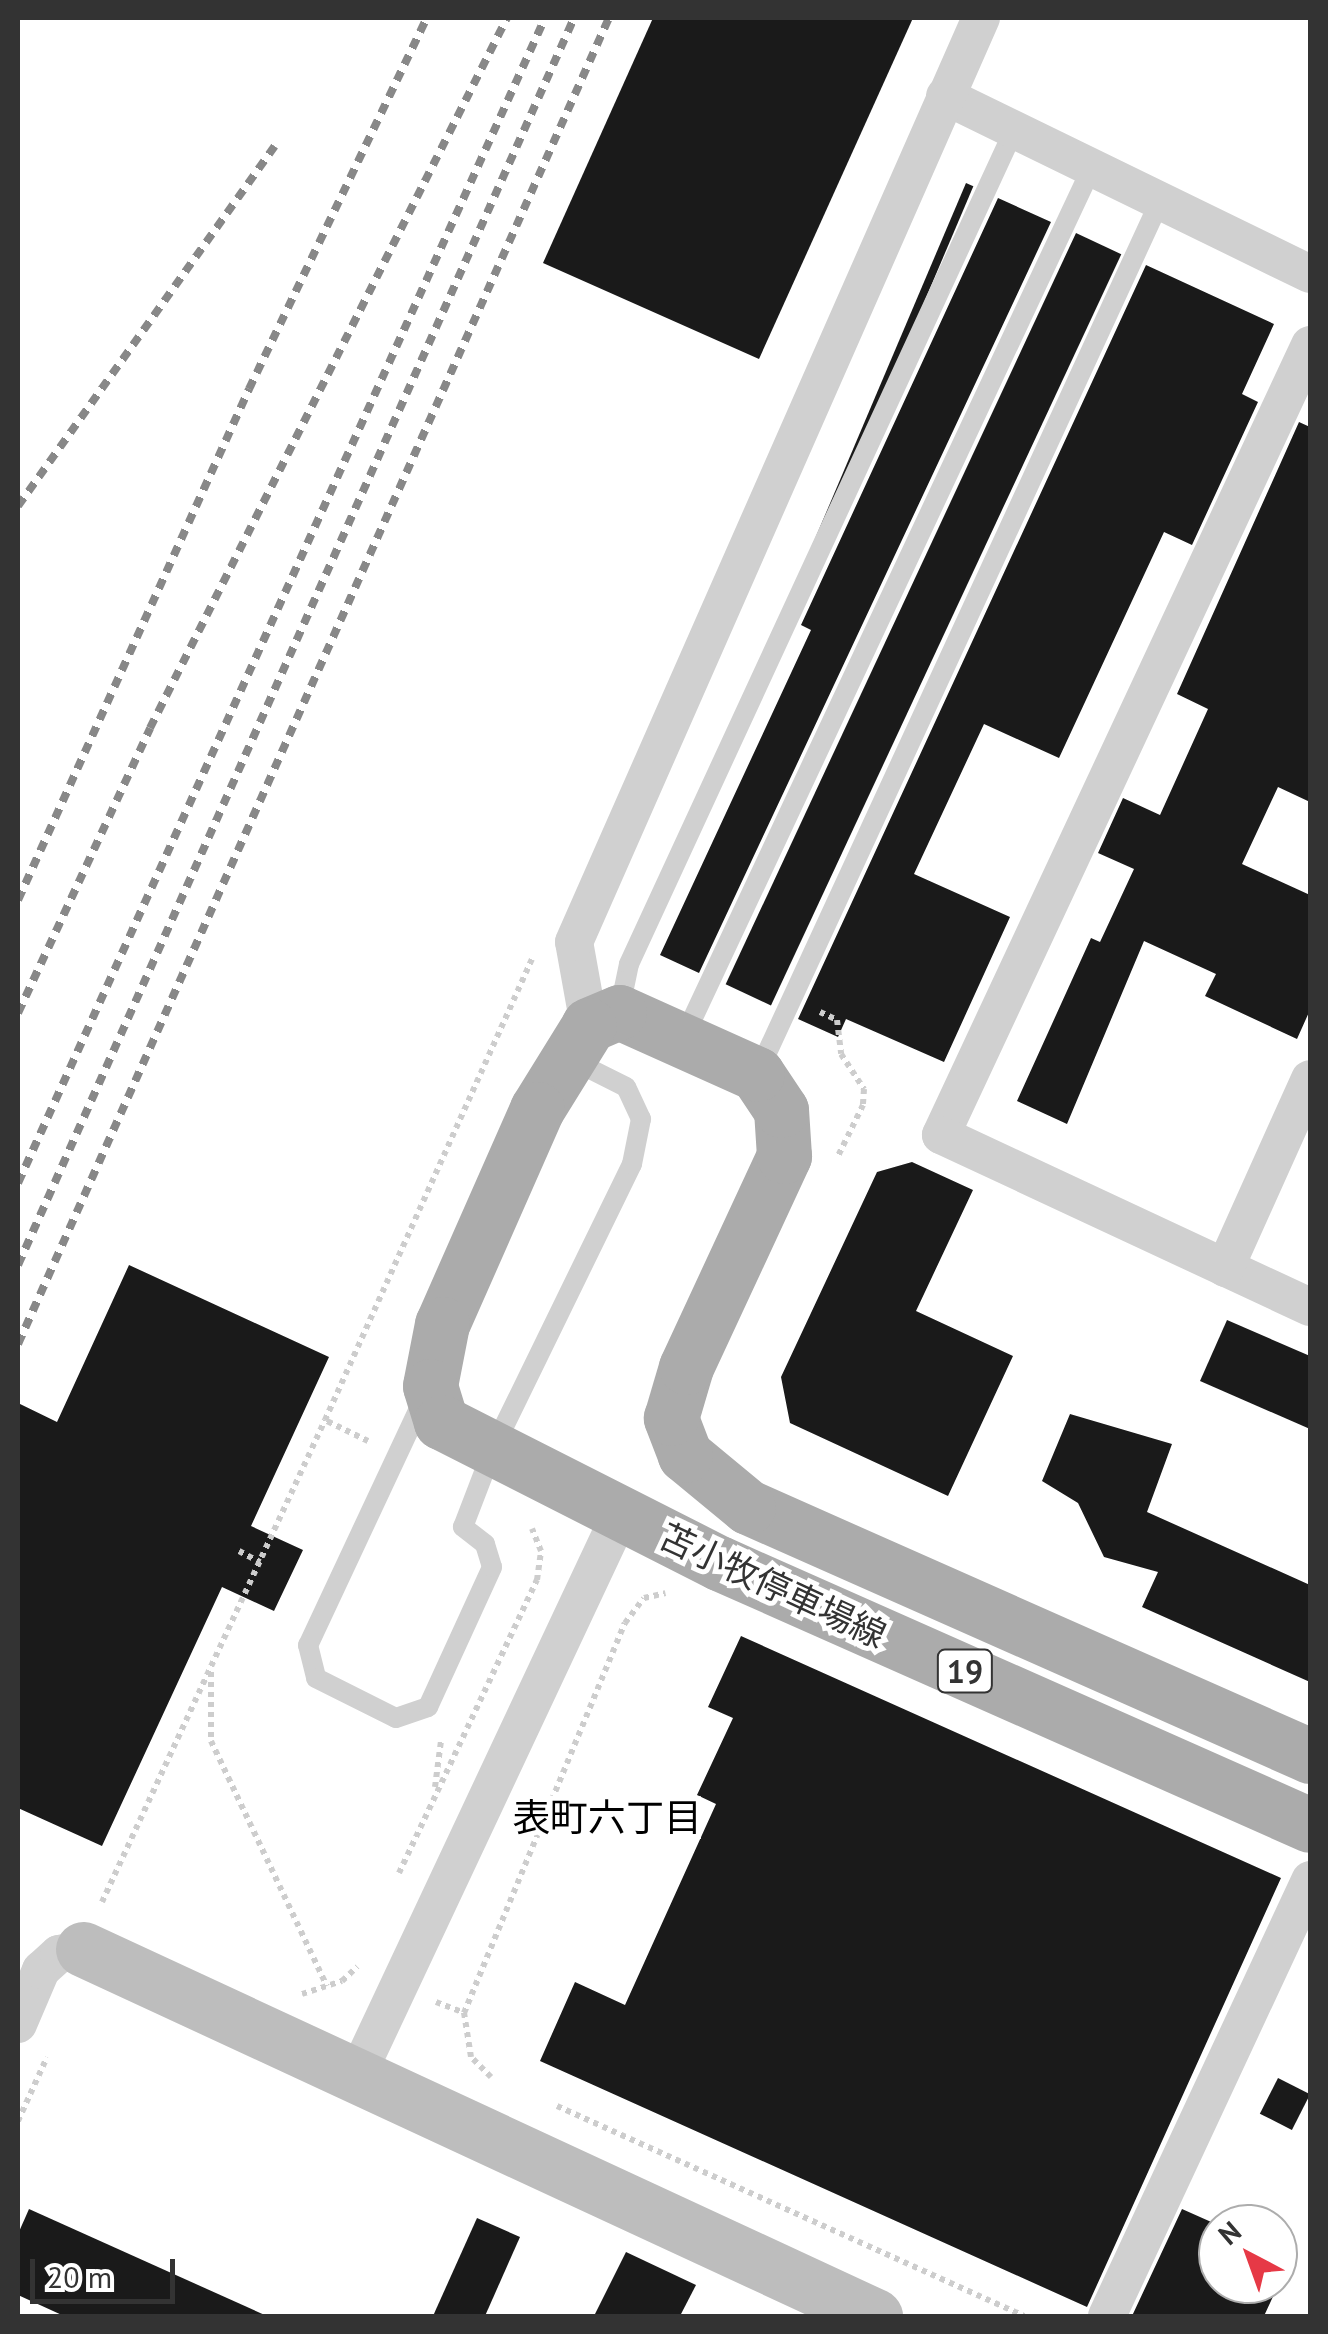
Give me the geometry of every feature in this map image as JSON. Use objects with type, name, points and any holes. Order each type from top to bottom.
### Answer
[{"type":"main road","points":[[430,1386],[442,1324],[591,1031],[682,1040],[757,1074]]},
{"type":"main road","name":"苫小牧停車場線","points":[[757,1074],[780,1110],[784,1156],[686,1367],[671,1418],[685,1455],[748,1507],[1310,1756]]},
{"type":"main road","name":"苫小牧停車場線","points":[[430,1386],[441,1422],[720,1564],[1310,1824]]},
{"type":"street","points":[[591,1031],[576,977],[579,929],[981,18]]},
{"type":"street","points":[[944,96],[1310,274]]},
{"type":"street","points":[[1310,344],[941,1135],[1310,1307]]},
{"type":"street","points":[[1225,1268],[1310,1078]]},
{"type":"street","points":[[357,2075],[621,1513]]},
{"type":"street","points":[[1107,2316],[1310,1880]]},
{"type":"street","points":[[18,2024],[41,1970],[59,1954],[83,1949],[875,2316]]},
{"type":"lane","points":[[430,1386],[308,1645],[316,1678],[396,1718],[428,1707],[492,1567],[485,1544],[462,1527],[493,1448],[632,1164],[641,1119],[591,1031],[629,964],[1014,130]]},
{"type":"lane","points":[[682,1040],[1092,167]]},
{"type":"lane","points":[[757,1074],[1160,200]]},
{"type":"path","points":[[829,1174],[863,1104]]},
{"type":"path","points":[[239,1551],[260,1562]]},
{"type":"path","points":[[506,2084],[471,2058],[464,2013],[625,1623],[644,1598],[674,1591]]},
{"type":"path","points":[[212,1666],[211,1742],[327,1986]]},
{"type":"path","points":[[435,1756],[435,1792]]},
{"type":"path","points":[[542,2100],[1024,2316]]},
{"type":"building","points":[[653,18],[913,18],[759,359],[543,263]]},
{"type":"building","points":[[966,183],[973,186],[790,619],[782,616]]},
{"type":"building","points":[[998,198],[1051,222],[699,973],[660,955],[811,630],[801,625]]},
{"type":"building","points":[[1076,233],[1121,254],[771,1005],[726,984]]},
{"type":"building","points":[[1146,265],[1274,324],[1242,394],[1258,402],[1192,545],[1164,532],[1059,758],[984,724],[914,874],[1010,917],[944,1062],[846,1019],[838,1037],[798,1019]]},
{"type":"building","points":[[1299,422],[1310,427],[1310,802],[1278,787],[1242,864],[1310,895],[1310,1010],[1297,1039],[1205,996],[1216,974],[1144,941],[1067,1124],[1017,1101],[1091,938],[1100,942],[1134,869],[1098,853],[1123,798],[1160,815],[1208,709],[1177,694]]},
{"type":"building","points":[[912,1162],[973,1190],[916,1311],[1013,1356],[948,1496],[790,1423],[781,1377],[877,1172]]},
{"type":"building","points":[[129,1265],[329,1357],[251,1526],[303,1550],[274,1611],[222,1587],[102,1846],[18,1808],[18,1403],[57,1422]]},
{"type":"building","points":[[1227,1320],[1310,1356],[1310,1429],[1200,1381]]},
{"type":"building","points":[[1070,1414],[1172,1444],[1147,1512],[1310,1585],[1310,1682],[1142,1607],[1158,1572],[1104,1557],[1078,1503],[1042,1481]]},
{"type":"building","points":[[741,1636],[1281,1878],[1087,2307],[540,2061],[575,1982],[625,2005],[716,1804],[697,1795],[733,1718],[708,1707]]},
{"type":"building","points":[[1278,2078],[1310,2094],[1292,2130],[1260,2114]]},
{"type":"building","points":[[29,2209],[267,2316],[64,2316],[18,2295],[18,2234]]},
{"type":"building","points":[[1182,2209],[1198,2216],[1198,2304],[1270,2304],[1264,2316],[1132,2316]]},
{"type":"building","points":[[477,2218],[520,2237],[485,2316],[433,2316]]},
{"type":"building","points":[[626,2252],[696,2285],[680,2316],[594,2316]]},
{"type":"railway","points":[[18,900],[249,389],[427,18]]},
{"type":"railway","points":[[18,1013],[150,728],[507,18]]},
{"type":"railway","points":[[18,1183],[545,18]]},
{"type":"railway","points":[[18,1265],[574,18]]},
{"type":"railway","points":[[18,1344],[609,18]]},
{"type":"railway","points":[[18,506],[275,146]]},
{"type":"district","name":"表町六丁目","points":[[607,1817]]}]
